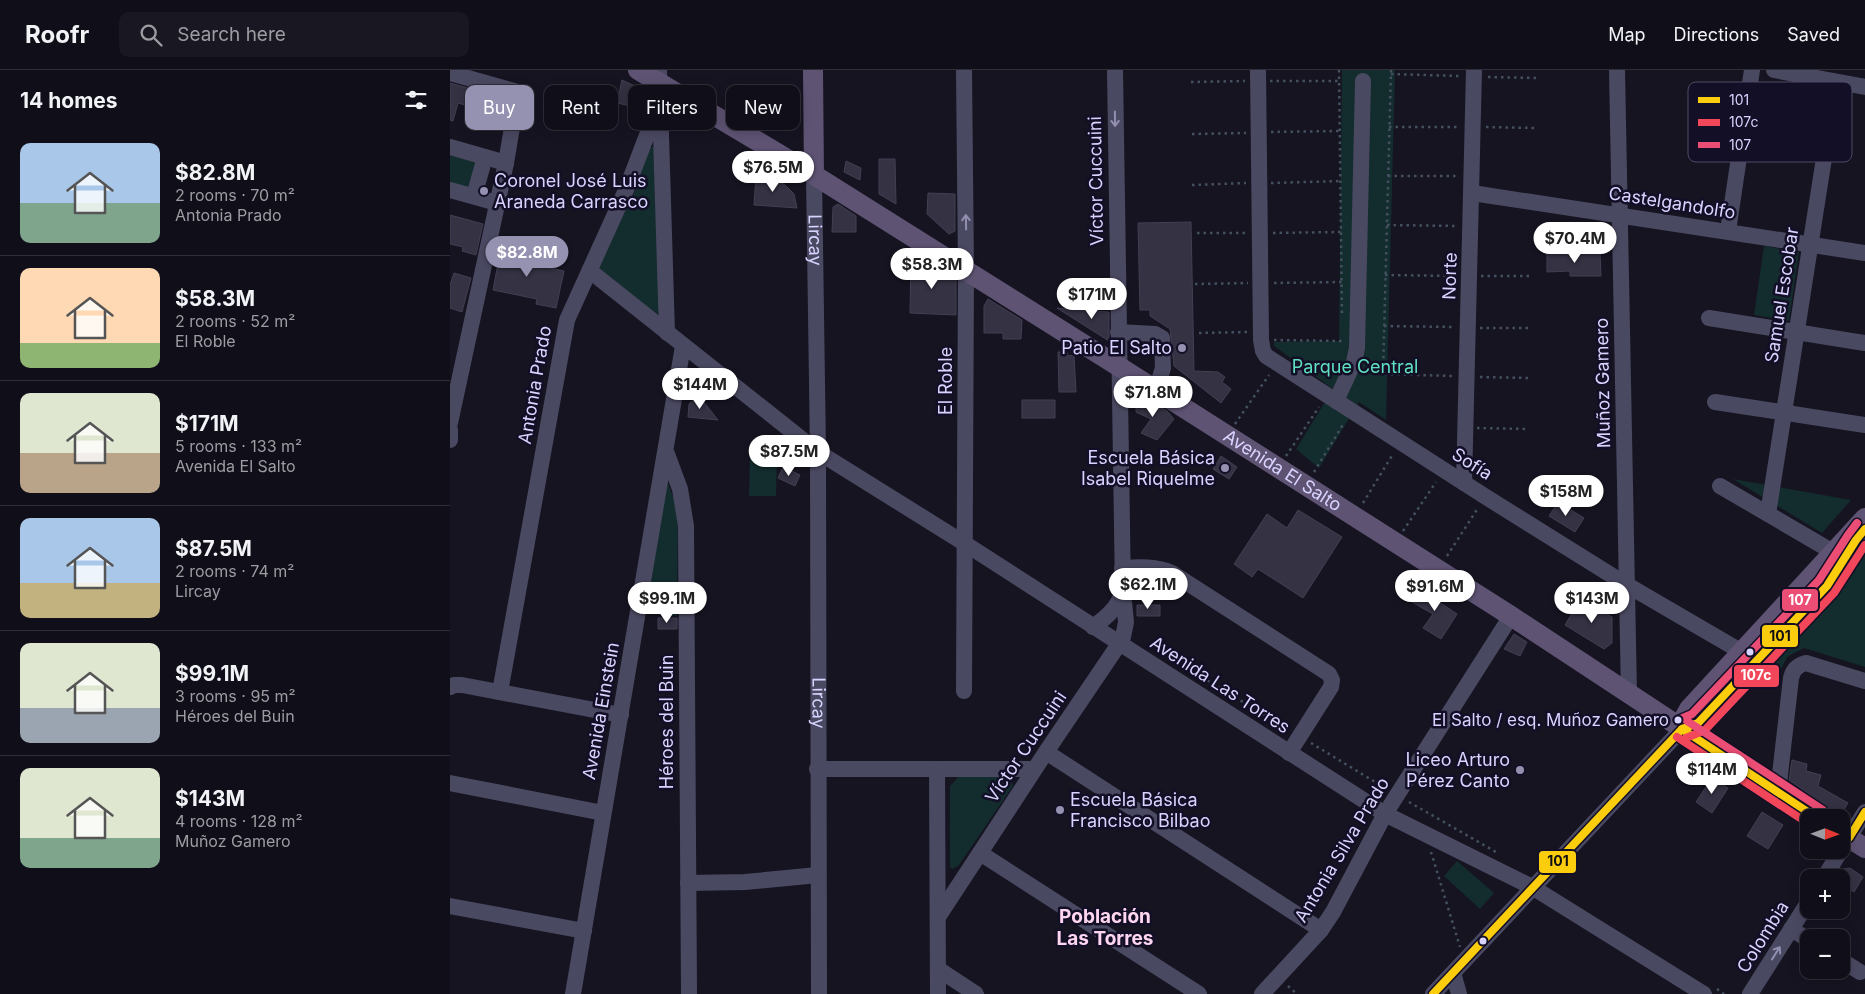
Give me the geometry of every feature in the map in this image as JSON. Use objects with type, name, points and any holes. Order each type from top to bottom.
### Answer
[{"type":"main road","name":"Avenida El Salto","points":[[638,70],[659,85]]},
{"type":"main road","name":"Lircay","points":[[813,70],[814,175]]},
{"type":"main road","name":"Avenida El Salto","points":[[716,118],[814,175],[1156,390],[1511,616],[1804,809]]},
{"type":"main road","points":[[1682,729],[1684,718],[1689,709],[1865,518]]},
{"type":"street","name":"El Roble","points":[[964,70],[966,271],[964,692]]},
{"type":"street","name":"Víctor Cuccuini","points":[[938,917],[1034,769],[1119,644],[1125,630],[1118,366],[1115,70]]},
{"type":"street","points":[[1258,70],[1262,341]]},
{"type":"street","name":"Norte","points":[[1464,483],[1472,226],[1474,70]]},
{"type":"street","name":"Muñoz Gamero","points":[[1617,70],[1629,694]]},
{"type":"street","points":[[1774,70],[1836,82]]},
{"type":"street","points":[[450,73],[518,92],[506,162],[450,423]]},
{"type":"street","points":[[1331,398],[1354,362],[1357,348],[1363,81]]},
{"type":"street","points":[[1852,85],[1865,88]]},
{"type":"street","name":"Antonia Prado","points":[[500,692],[567,320],[640,158],[647,130]]},
{"type":"street","points":[[660,130],[667,333]]},
{"type":"street","points":[[450,146],[506,162]]},
{"type":"street","points":[[474,196],[485,156]]},
{"type":"street","points":[[1728,232],[1738,162]]},
{"type":"street","name":"Samuel Escobar","points":[[1768,514],[1823,162]]},
{"type":"street","name":"Lircay","points":[[814,175],[818,410],[818,994]]},
{"type":"street","points":[[450,190],[496,203]]},
{"type":"street","name":"Castelgandolfo","points":[[1472,193],[1865,253]]},
{"type":"street","name":"Avenida Las Torres","points":[[590,271],[818,452],[964,543],[1093,628],[1385,814],[1532,887],[1704,994]]},
{"type":"street","points":[[1709,318],[1865,343]]},
{"type":"street","points":[[1118,332],[1155,334],[1160,335],[1162,338],[1163,368],[1156,390]]},
{"type":"street","name":"Sofía","points":[[1262,341],[1270,359],[1277,364],[1627,585],[1742,652]]},
{"type":"street","name":"Avenida Einstein","points":[[573,994],[684,346]]},
{"type":"street","points":[[1715,402],[1865,425]]},
{"type":"street","points":[[792,430],[812,417],[818,410]]},
{"type":"street","points":[[450,430],[450,440]]},
{"type":"street","name":"Héroes del Buin","points":[[666,453],[680,489],[686,526],[689,994]]},
{"type":"street","points":[[1720,486],[1833,552]]},
{"type":"street","points":[[1434,994],[1532,887],[1682,729],[1698,723],[1814,600],[1831,580],[1865,529]]},
{"type":"street","points":[[1122,568],[1151,567],[1172,573],[1328,674],[1332,680],[1331,687],[1289,753]]},
{"type":"street","points":[[1093,628],[1113,611],[1123,592]]},
{"type":"street","name":"Antonia Silva Prado","points":[[1262,994],[1321,930],[1333,912],[1385,814],[1511,616]]},
{"type":"street","points":[[1778,792],[1791,678],[1794,669],[1806,663],[1813,664],[1865,681]]},
{"type":"street","points":[[451,687],[462,685],[621,715]]},
{"type":"street","points":[[1046,752],[1321,930]]},
{"type":"street","points":[[817,769],[1034,769]]},
{"type":"street","points":[[937,769],[938,994]]},
{"type":"street","points":[[450,783],[604,813]]},
{"type":"street","points":[[1850,839],[1865,812]]},
{"type":"street","points":[[980,853],[1199,994]]},
{"type":"street","points":[[688,883],[745,882],[818,875]]},
{"type":"street","points":[[450,906],[584,931]]},
{"type":"street","name":"Colombia","points":[[1750,994],[1800,916]]},
{"type":"street","points":[[1792,929],[1800,934]]},
{"type":"street","points":[[1850,966],[1860,972]]},
{"type":"street","points":[[1458,967],[1459,994]]},
{"type":"street","points":[[938,970],[976,994]]},
{"type":"path","points":[[1339,70],[1342,325]]},
{"type":"path","points":[[1383,374],[1390,70]]},
{"type":"path","points":[[1388,176],[1473,176]]},
{"type":"path","points":[[1387,225],[1472,226]]},
{"type":"path","points":[[1199,333],[1262,341],[1343,342],[1343,333]]},
{"type":"path","points":[[1228,436],[1277,364]]},
{"type":"path","points":[[1278,468],[1331,398]]},
{"type":"path","points":[[1306,486],[1351,411]]},
{"type":"path","points":[[1466,427],[1529,428]]},
{"type":"path","points":[[1355,517],[1400,442]]},
{"type":"path","points":[[1395,542],[1444,470]]},
{"type":"path","points":[[1438,570],[1486,497]]},
{"type":"path","points":[[1427,836],[1458,967]]},
{"type":"green space","name":"Parque Central","points":[[1342,70],[1395,70],[1386,420],[1359,402],[1319,468],[1296,449],[1333,389],[1274,346],[1274,342],[1339,341]]},
{"type":"green space","points":[[654,147],[659,310],[657,315],[601,271],[599,266],[634,193],[649,148]]},
{"type":"green space","points":[[450,155],[476,162],[468,188],[450,182]]},
{"type":"green space","points":[[1764,246],[1799,252],[1789,321],[1754,315]]},
{"type":"green space","points":[[750,452],[777,453],[776,496],[749,496]]},
{"type":"green space","points":[[1733,479],[1851,500],[1822,533]]},
{"type":"green space","points":[[667,481],[678,509],[677,616],[646,613]]},
{"type":"green space","points":[[1865,546],[1865,667],[1804,648],[1787,657],[1779,674],[1764,667],[1839,583]]},
{"type":"green space","points":[[958,777],[1009,777],[1013,786],[959,865],[953,869],[950,867],[950,786]]},
{"type":"green space","points":[[1457,861],[1494,893],[1480,909],[1444,876]]},
{"type":"building","points":[[622,80],[633,85],[628,85],[628,105],[618,103]]},
{"type":"building","points":[[450,83],[465,87],[465,105],[458,103],[453,121],[450,120]]},
{"type":"building","points":[[879,159],[895,159],[896,204],[879,194]]},
{"type":"building","points":[[846,161],[861,168],[860,180],[844,172]]},
{"type":"building","points":[[756,176],[772,177],[785,185],[794,194],[797,208],[754,205]]},
{"type":"building","points":[[928,193],[955,194],[955,231],[949,234],[927,214]]},
{"type":"building","points":[[838,204],[856,216],[856,232],[832,232],[833,207]]},
{"type":"building","points":[[450,215],[483,224],[476,255],[462,251],[463,247],[450,244]]},
{"type":"building","points":[[1191,222],[1194,371],[1218,372],[1225,377],[1222,382],[1231,389],[1221,403],[1174,366],[1170,329],[1150,316],[1150,310],[1140,310],[1138,223]]},
{"type":"building","points":[[501,248],[532,254],[530,264],[564,271],[556,308],[536,304],[537,299],[493,290]]},
{"type":"building","points":[[1547,253],[1600,253],[1601,276],[1570,276],[1570,271],[1547,272]]},
{"type":"building","points":[[911,261],[930,262],[954,277],[956,280],[956,315],[910,313]]},
{"type":"building","points":[[454,273],[471,278],[462,312],[450,308],[450,285]]},
{"type":"building","points":[[988,299],[1022,320],[1021,339],[1003,339],[1003,333],[984,333],[984,306]]},
{"type":"building","points":[[1057,308],[1109,312],[1109,341]]},
{"type":"building","points":[[1058,352],[1067,352],[1067,356],[1074,355],[1076,392],[1059,392]]},
{"type":"building","points":[[699,396],[718,420],[688,417],[689,404]]},
{"type":"building","points":[[1142,396],[1167,411],[1174,419],[1157,440],[1141,433],[1151,419],[1136,412],[1136,398]]},
{"type":"building","points":[[1022,400],[1055,400],[1055,418],[1022,418]]},
{"type":"building","name":"Escuela Básica Isabel Riquelme","points":[[1221,456],[1237,467],[1229,479],[1213,469]]},
{"type":"building","points":[[783,467],[800,475],[795,486],[778,478]]},
{"type":"building","points":[[1558,502],[1584,518],[1575,532],[1549,516]]},
{"type":"building","points":[[1298,510],[1342,537],[1303,598],[1258,569],[1252,577],[1234,564],[1267,514],[1287,528]]},
{"type":"building","points":[[1422,585],[1442,597],[1439,602],[1457,614],[1441,639],[1423,628],[1433,614],[1412,602]]},
{"type":"building","points":[[1581,598],[1612,617],[1612,643],[1604,649],[1565,625]]},
{"type":"building","points":[[1137,605],[1160,605],[1160,616],[1137,616]]},
{"type":"building","points":[[658,618],[677,618],[677,629],[658,629]]},
{"type":"building","points":[[1514,634],[1527,642],[1520,656],[1504,649]]},
{"type":"building","points":[[1792,760],[1807,764],[1806,771],[1821,775],[1818,786],[1848,803],[1844,809],[1830,809],[1789,780]]},
{"type":"building","points":[[1712,778],[1728,788],[1712,813],[1696,802]]},
{"type":"building","points":[[1762,812],[1783,825],[1768,849],[1747,836]]},
{"type":"building","points":[[1850,868],[1863,877],[1854,892],[1850,890],[1850,869],[1844,869]]},
{"type":"transit line","name":"107","points":[[1678,720],[1692,714],[1819,580],[1857,523]]},
{"type":"transit line","name":"101","points":[[1682,729],[1698,723],[1827,586],[1865,529]]},
{"type":"transit line","name":"107c","points":[[1686,738],[1705,730],[1834,593],[1865,545]]},
{"type":"transit line","name":"107","points":[[1687,721],[1821,809]]},
{"type":"transit line","name":"101","points":[[1682,729],[1803,809]]},
{"type":"transit line","name":"101","points":[[1433,994],[1682,729]]},
{"type":"transit line","name":"107c","points":[[1677,737],[1800,818]]},
{"type":"transit line","name":"101","points":[[1850,836],[1865,812]]},
{"type":"place","name":"Coronel José Luis Araneda Carrasco","points":[[484,191]]},
{"type":"place","name":"Patio El Salto","points":[[1182,348]]},
{"type":"place","name":"Escuela Básica Isabel Riquelme","points":[[1225,468]]},
{"type":"place","name":"El Salto / esq. Muñoz Gamero","points":[[1678,720]]},
{"type":"place","name":"Liceo Arturo Pérez Canto","points":[[1520,770]]},
{"type":"place","name":"Escuela Básica Francisco Bilbao","points":[[1060,810]]},
{"type":"district","name":"Población Las Torres","points":[[1105,927]]}]
